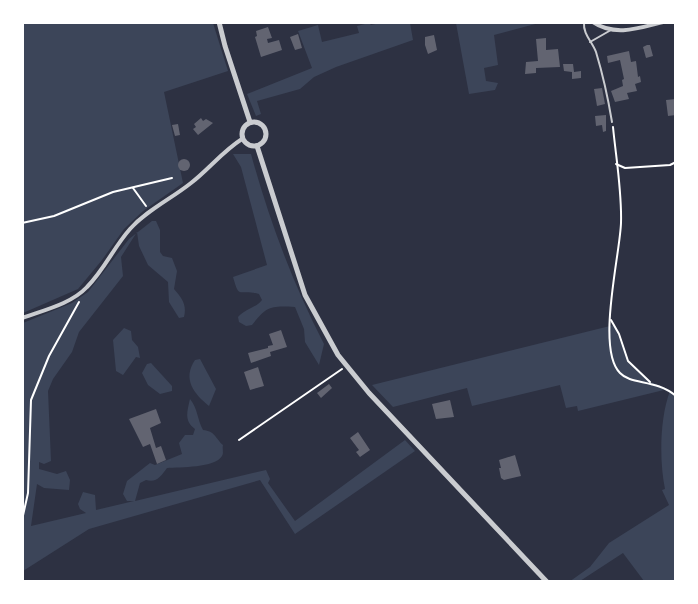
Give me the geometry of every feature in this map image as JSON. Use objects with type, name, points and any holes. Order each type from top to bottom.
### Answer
[{"type":"street","points":[[219,22],[250,122]]},
{"type":"street","points":[[593,22],[611,30],[624,31],[663,22]]},
{"type":"street","points":[[250,122],[259,122],[265,128],[264,141],[257,146],[248,145],[242,139],[242,130],[250,122]]},
{"type":"street","points":[[22,318],[72,299],[87,287],[123,237],[151,212],[192,182],[228,148],[242,139]]},
{"type":"street","points":[[257,146],[305,295],[325,333],[346,366],[368,393],[481,509],[547,582]]},
{"type":"lane","points":[[584,22],[587,37],[595,48],[607,90],[612,122]]},
{"type":"lane","points":[[590,42],[611,30]]},
{"type":"path","points":[[612,122],[621,221],[613,280],[610,320],[611,351],[618,372],[629,379],[663,386],[676,396]]},
{"type":"path","points":[[616,164],[625,168],[670,165],[676,162]]},
{"type":"path","points":[[22,223],[54,216],[113,192],[172,178]]},
{"type":"path","points":[[133,188],[151,212]]},
{"type":"path","points":[[22,520],[30,465],[31,400],[49,356],[87,287]]},
{"type":"path","points":[[610,320],[620,334],[628,361],[651,382]]},
{"type":"path","points":[[239,440],[346,366]]},
{"type":"shaded area","points":[[456,22],[539,23],[494,35],[498,65],[484,68],[486,81],[498,83],[495,90],[469,94]]},
{"type":"shaded area","points":[[23,23],[213,23],[228,71],[164,92],[183,183],[143,211],[124,229],[78,289],[23,313]]},
{"type":"shaded area","points":[[369,23],[371,25],[380,23],[410,23],[413,40],[336,67],[314,77],[300,89],[257,101],[261,114],[256,116],[247,94],[312,68],[298,31],[318,25],[322,42],[359,33],[357,26]]},
{"type":"shaded area","points":[[233,154],[251,154],[283,251],[302,298],[324,344],[319,365],[305,342],[304,329],[295,307],[280,306],[269,308],[252,325],[246,326],[239,322],[238,317],[241,314],[262,300],[259,294],[239,291],[233,277],[267,265],[241,167]]},
{"type":"shaded area","points":[[152,221],[156,221],[160,230],[160,252],[163,256],[172,258],[177,271],[174,289],[183,302],[185,309],[184,317],[179,318],[169,302],[168,282],[148,265],[139,246],[137,233]]},
{"type":"shaded area","points":[[136,233],[121,257],[123,276],[79,332],[72,352],[53,379],[48,391],[51,461],[44,464],[39,462],[39,469],[57,474],[66,471],[70,480],[69,490],[44,488],[37,484],[31,526],[86,513],[80,509],[78,504],[83,492],[95,495],[96,510],[134,501],[127,501],[123,494],[127,481],[150,463],[155,465],[182,454],[179,443],[185,435],[193,435],[195,429],[189,423],[187,416],[190,399],[195,407],[203,430],[212,433],[223,445],[222,456],[218,460],[205,465],[167,468],[156,480],[146,480],[140,483],[135,501],[266,470],[270,479],[268,483],[295,521],[405,440],[415,451],[295,534],[260,480],[89,529],[23,571],[23,323],[72,303],[88,292],[129,239]]},
{"type":"shaded area","points":[[614,325],[628,361],[651,382],[668,389],[578,411],[577,406],[566,408],[560,385],[472,406],[467,388],[393,407],[372,385]]},
{"type":"shaded area","points":[[124,328],[131,331],[132,340],[138,347],[140,358],[136,357],[123,375],[116,371],[113,340]]},
{"type":"shaded area","points":[[200,359],[216,389],[209,406],[195,391],[190,380],[191,367],[195,360]]},
{"type":"shaded area","points":[[151,363],[172,386],[172,391],[160,394],[148,385],[142,373],[147,364]]},
{"type":"shaded area","points":[[670,391],[676,396],[675,581],[644,581],[623,553],[580,581],[569,582],[590,567],[609,543],[669,505],[662,490],[665,489],[661,452],[662,426]]},
{"type":"building","points":[[268,27],[272,38],[267,39],[268,43],[279,40],[282,50],[261,57],[255,37],[257,36],[256,31]]},
{"type":"building","points":[[298,34],[302,48],[295,50],[290,37]]},
{"type":"building","points":[[434,35],[437,50],[428,54],[425,37]]},
{"type":"building","points":[[546,38],[546,50],[558,49],[560,67],[536,68],[536,73],[525,74],[526,62],[538,61],[536,39]]},
{"type":"building","points":[[650,45],[653,56],[646,58],[643,47]]},
{"type":"building","points":[[629,51],[631,62],[636,61],[638,77],[640,76],[641,82],[635,84],[637,91],[627,93],[629,99],[615,102],[611,91],[623,86],[622,80],[624,79],[620,60],[608,63],[607,56]]},
{"type":"building","points":[[563,64],[573,64],[574,72],[581,71],[581,78],[572,79],[572,72],[564,71]]},
{"type":"building","points":[[602,88],[605,104],[597,106],[594,89]]},
{"type":"building","points":[[676,99],[676,115],[668,116],[666,100]]},
{"type":"building","points":[[606,115],[606,131],[603,132],[602,125],[596,126],[595,116]]},
{"type":"building","points":[[201,118],[203,121],[206,119],[213,123],[198,135],[193,129],[196,127],[194,124]]},
{"type":"building","points":[[178,124],[180,135],[175,136],[172,125]]},
{"type":"building","points":[[184,159],[190,165],[184,171],[178,165]]},
{"type":"building","points":[[281,330],[287,347],[270,352],[271,356],[251,363],[248,353],[273,345],[269,334]]},
{"type":"building","points":[[258,367],[264,386],[250,390],[244,372]]},
{"type":"building","points":[[329,384],[332,388],[321,398],[317,393]]},
{"type":"building","points":[[450,400],[454,417],[436,419],[432,404]]},
{"type":"building","points":[[156,409],[161,423],[150,428],[156,448],[161,446],[166,460],[157,464],[150,444],[143,447],[129,419]]},
{"type":"building","points":[[358,432],[370,450],[360,457],[356,452],[359,450],[350,438]]},
{"type":"building","points":[[515,455],[521,476],[504,480],[501,478],[499,460]]}]
